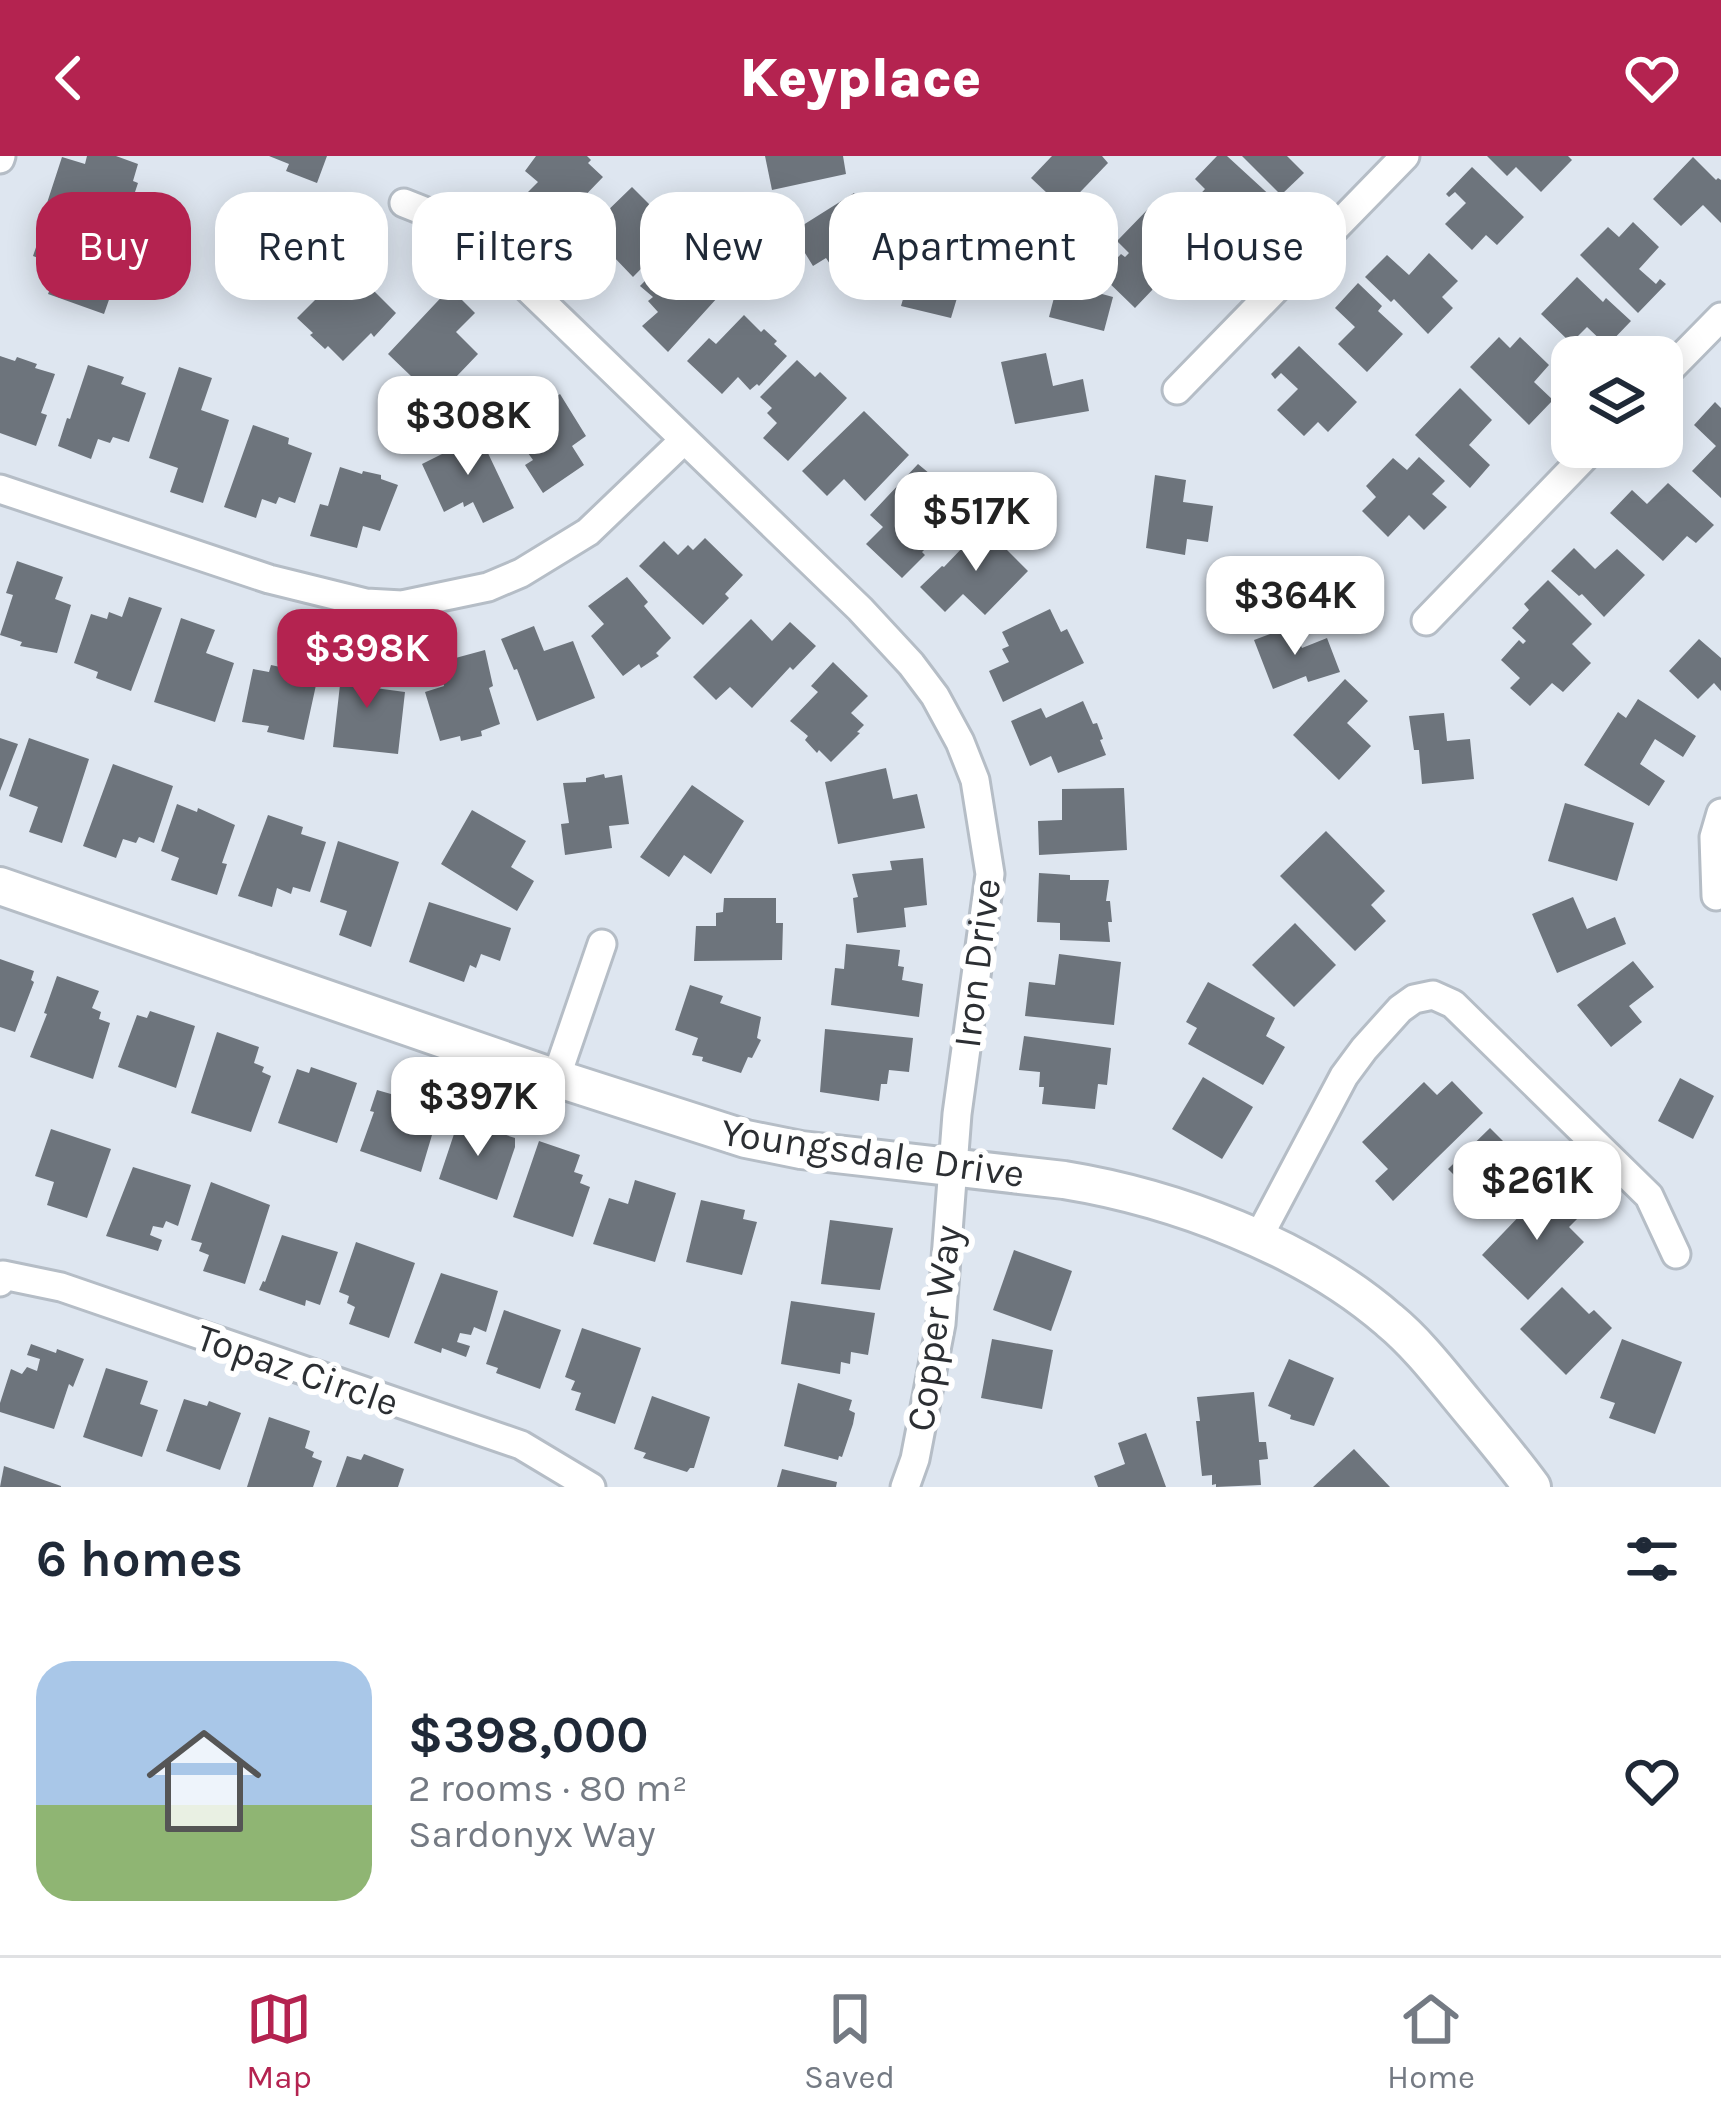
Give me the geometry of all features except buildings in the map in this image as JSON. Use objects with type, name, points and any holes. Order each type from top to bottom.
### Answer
[{"type":"street","points":[[1178,390],[1405,156]]},
{"type":"street","name":"Iron Drive","points":[[404,203],[457,224],[483,245],[860,609],[935,696],[975,780],[990,874],[956,1114],[954,1167]]},
{"type":"street","points":[[1683,355],[1721,316]]},
{"type":"street","points":[[0,489],[269,579],[366,603],[402,605],[488,587],[521,573],[588,532],[684,440]]},
{"type":"street","points":[[1426,620],[1574,468]]},
{"type":"street","points":[[1716,896],[1714,837],[1721,813]]},
{"type":"street","name":"Youngsdale Drive","points":[[0,886],[746,1139],[801,1150],[1107,1187],[1180,1208],[1308,1264],[1391,1321],[1532,1487]]},
{"type":"street","points":[[556,1078],[602,944]]},
{"type":"street","points":[[1257,1240],[1344,1076],[1400,1009],[1414,999],[1433,995],[1454,1004],[1649,1196],[1676,1254]]},
{"type":"street","name":"Copper Way","points":[[905,1487],[915,1459],[941,1324],[954,1167]]},
{"type":"street","name":"Topaz Circle","points":[[0,1282],[3,1275],[61,1287],[521,1445],[591,1487]]}]
